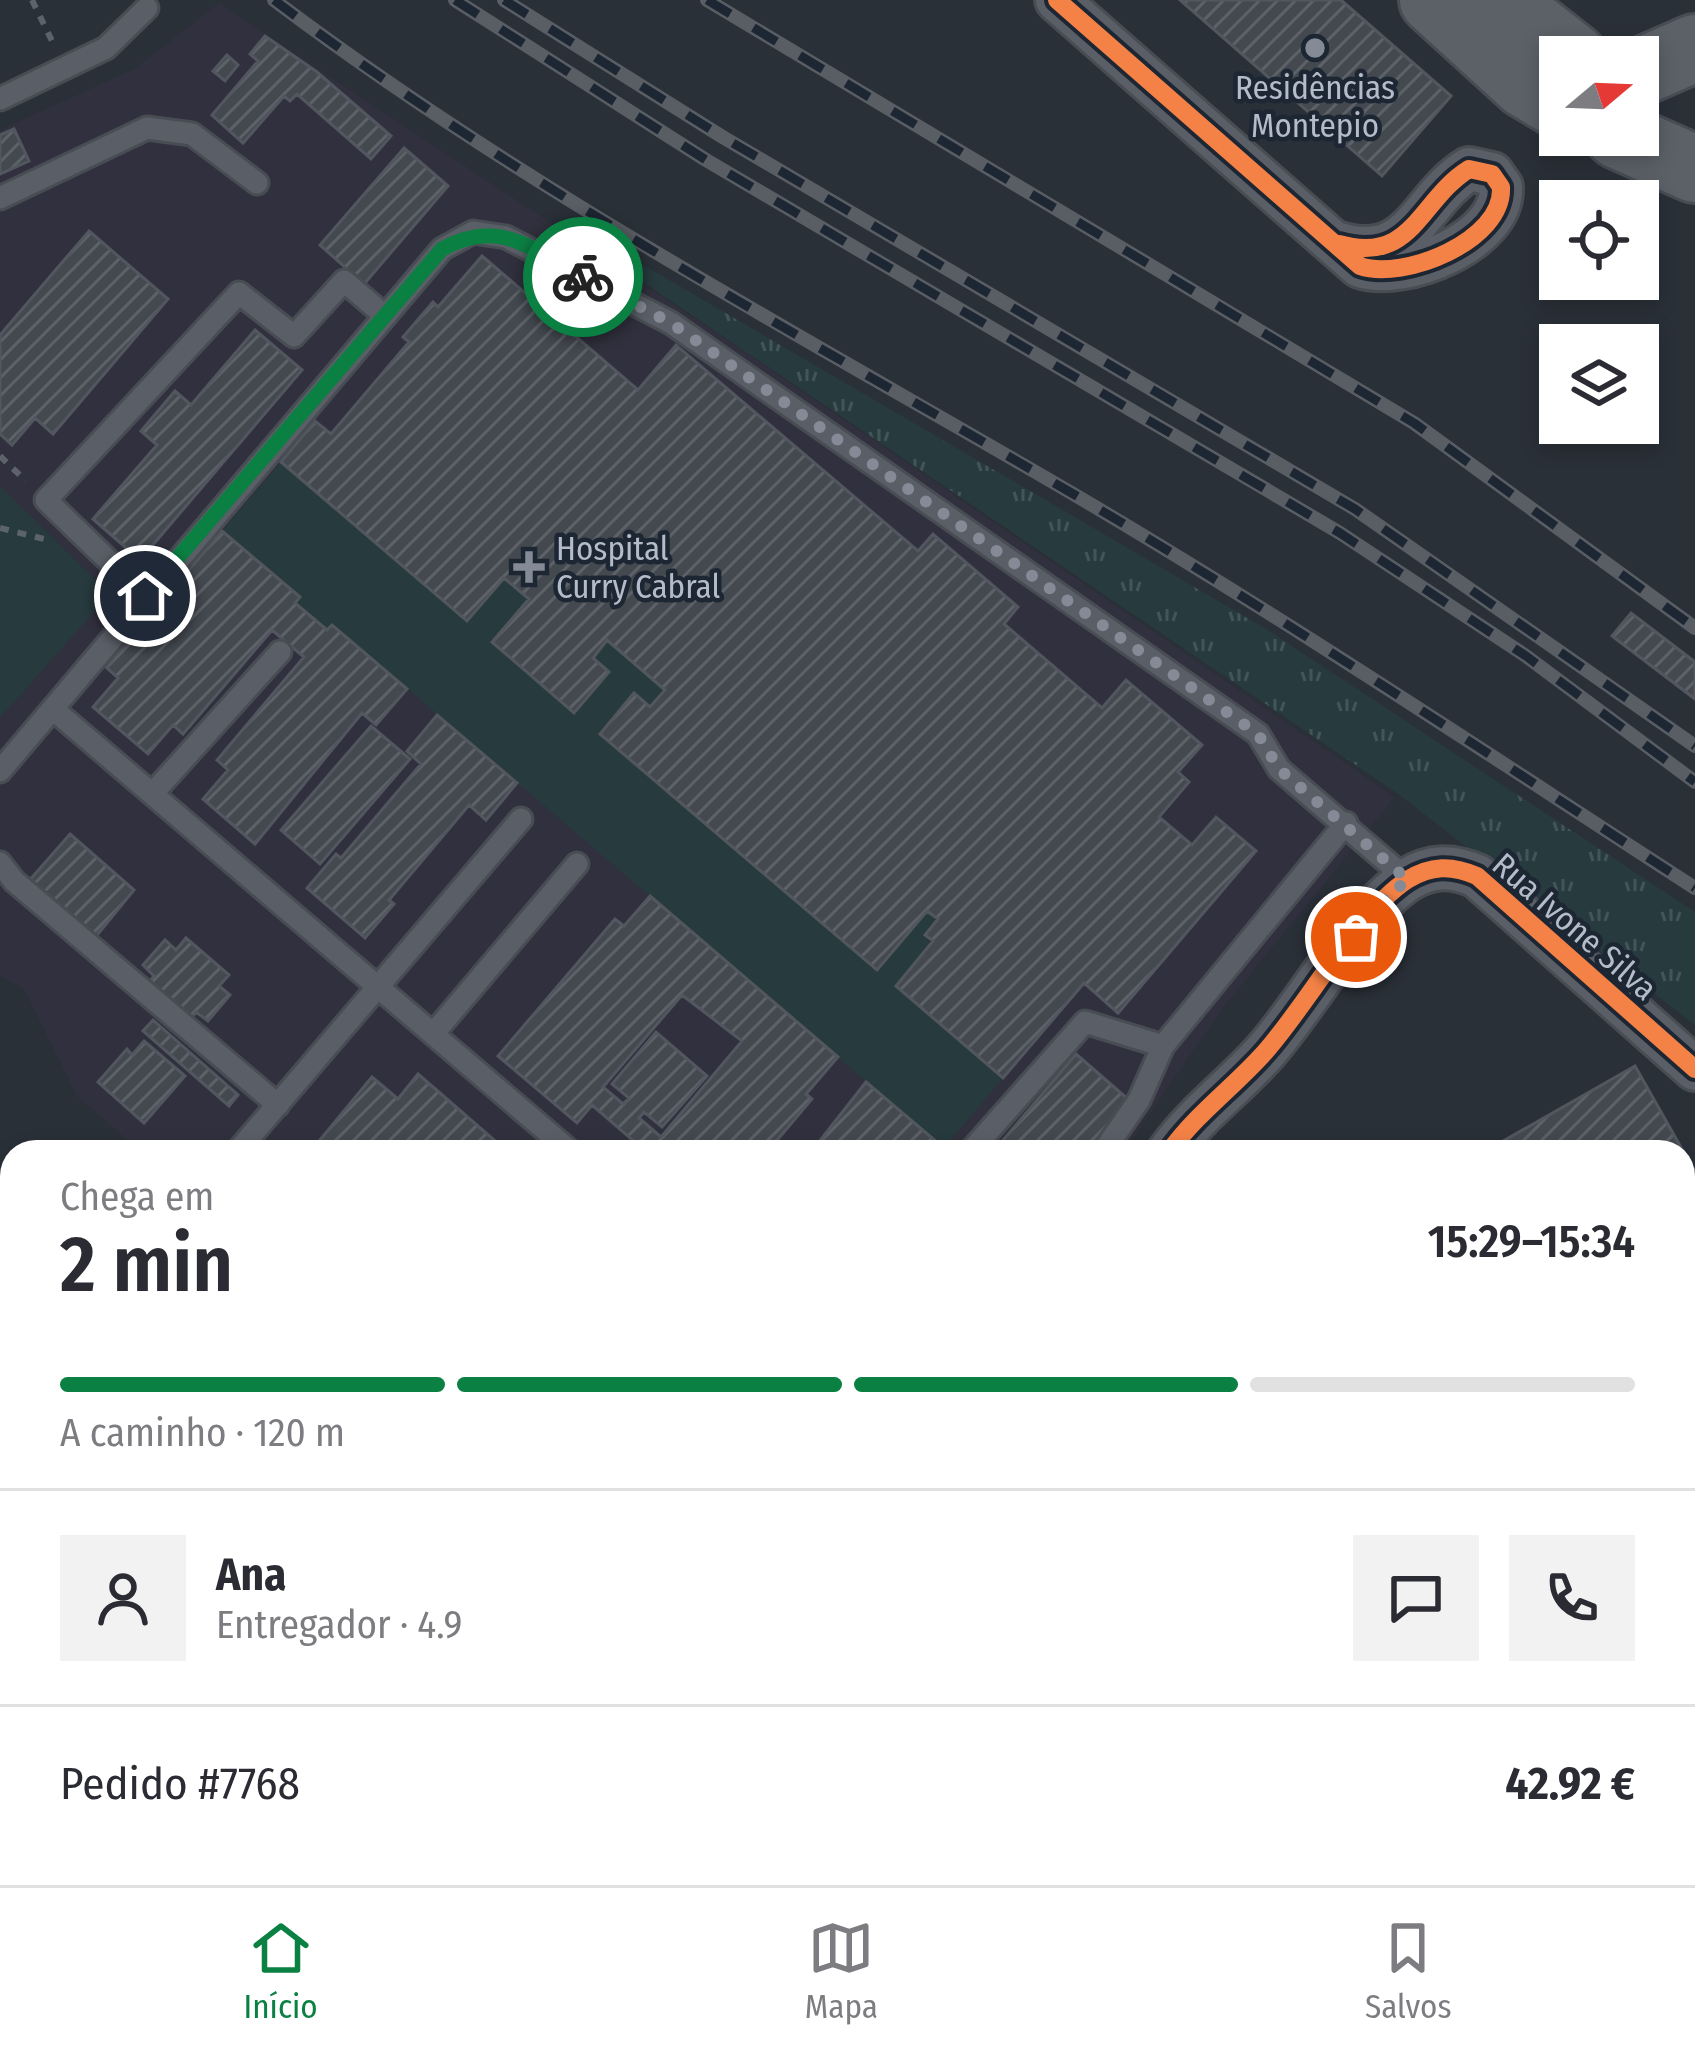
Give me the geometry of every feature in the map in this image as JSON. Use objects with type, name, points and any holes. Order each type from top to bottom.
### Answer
[{"type":"main road","points":[[1433,0],[1539,92]]},
{"type":"main road","points":[[1500,0],[1546,36]]},
{"type":"main road","points":[[1659,64],[1695,48]]},
{"type":"main road","points":[[1659,153],[1695,169]]},
{"type":"street","points":[[1057,0],[1339,244]]},
{"type":"street","name":"Rua Ivone Silva","points":[[1408,880],[1453,866],[1477,876],[1695,1069]]},
{"type":"street","points":[[1179,1140],[1215,1097],[1263,1055],[1386,897],[1408,880]]},
{"type":"lane","points":[[0,99],[106,48],[146,8]]},
{"type":"lane","points":[[0,198],[147,128],[192,134],[257,183]]},
{"type":"lane","points":[[0,771],[384,315],[442,249],[473,232],[506,237],[651,313],[1258,734],[1279,769],[1408,880]]},
{"type":"lane","points":[[145,596],[46,500],[238,293],[294,336],[344,281],[384,315]]},
{"type":"lane","points":[[153,794],[280,652]]},
{"type":"lane","points":[[54,710],[557,1140]]},
{"type":"lane","points":[[247,1140],[521,820]]},
{"type":"lane","points":[[1111,1140],[1139,1100],[1163,1046],[1346,823]]},
{"type":"lane","points":[[0,862],[14,881],[278,1105]]},
{"type":"lane","points":[[433,1034],[577,863]]},
{"type":"lane","points":[[981,1140],[1085,1022],[1163,1046]]},
{"type":"path","points":[[32,0],[65,68]]},
{"type":"path","points":[[0,456],[46,500]]},
{"type":"shaded area","name":"Hospital Curry Cabral","points":[[219,3],[723,337],[1395,797],[1221,1010],[1132,1140],[127,1140],[77,1096],[24,989],[0,976],[0,130],[136,68]]},
{"type":"green space","points":[[592,235],[1266,629],[1695,912],[1695,1025],[1400,795],[587,244]]},
{"type":"green space","points":[[281,462],[466,621],[504,578],[529,599],[574,712],[609,673],[593,658],[607,640],[665,690],[650,707],[634,694],[601,734],[876,969],[927,911],[938,919],[925,935],[1003,1078],[951,1140],[935,1140],[333,625],[327,630],[295,603],[299,597],[222,531]]},
{"type":"green space","points":[[0,486],[110,594],[0,718]]},
{"type":"building","name":"Residências Montepio","points":[[1180,0],[1341,0],[1451,96],[1382,176]]},
{"type":"building","points":[[265,36],[317,72],[391,136],[371,159],[297,94],[290,101],[284,96],[243,143],[212,115],[258,61],[250,54]]},
{"type":"building","points":[[227,55],[238,65],[225,81],[213,71]]},
{"type":"building","points":[[14,129],[29,161],[0,174],[0,135]]},
{"type":"building","points":[[404,148],[448,186],[364,284],[320,245]]},
{"type":"building","points":[[89,231],[168,299],[53,434],[35,418],[12,445],[0,434],[0,335]]},
{"type":"building","points":[[482,256],[638,390],[676,345],[918,551],[933,534],[1018,607],[1004,624],[1102,708],[1126,680],[1202,745],[1178,772],[1189,782],[1159,817],[1192,845],[1216,817],[1256,851],[1118,1013],[1084,983],[1003,1078],[896,986],[933,941],[925,935],[938,919],[927,911],[877,970],[600,734],[634,693],[650,707],[665,690],[607,640],[593,658],[609,672],[574,713],[492,642],[529,599],[504,578],[467,621],[281,462],[315,421],[331,434],[409,342],[403,337],[433,302],[438,307]]},
{"type":"building","points":[[255,330],[302,370],[140,560],[93,519],[157,445],[141,431],[175,391],[191,405]]},
{"type":"building","points":[[222,531],[300,597],[295,603],[327,630],[332,625],[407,689],[376,725],[362,713],[255,844],[203,799],[228,770],[217,760],[304,657],[272,630],[183,734],[173,725],[148,754],[93,707],[118,678],[106,667]]},
{"type":"building","points":[[1631,613],[1695,662],[1695,699],[1612,636]]},
{"type":"building","points":[[437,715],[517,783],[486,820],[469,805],[389,900],[394,904],[365,938],[307,888],[336,854],[341,858],[421,764],[407,751]]},
{"type":"building","points":[[371,726],[410,759],[320,864],[281,830]]},
{"type":"building","points":[[70,834],[134,890],[93,940],[27,883]]},
{"type":"building","points":[[650,896],[838,1057],[806,1094],[812,1099],[777,1140],[633,1140],[592,1105],[577,1123],[498,1056],[615,919],[624,926]],"holes":[[[682,995],[742,1041],[661,1137],[639,1118],[644,1112],[662,1127],[707,1076],[656,1032],[612,1084],[629,1098],[623,1104],[603,1087]]]},
{"type":"building","points":[[186,938],[229,975],[219,986],[230,995],[208,1021],[196,1012],[188,1022],[146,986],[154,976],[143,965],[165,940],[176,950]]},
{"type":"building","points":[[153,1020],[238,1095],[229,1106],[143,1031]]},
{"type":"building","points":[[144,1041],[185,1076],[144,1123],[98,1082],[127,1049],[132,1055]]},
{"type":"building","points":[[1076,1054],[1130,1101],[1096,1140],[1003,1140]]},
{"type":"building","points":[[1635,1066],[1677,1140],[1505,1140]]},
{"type":"building","points":[[418,1074],[494,1140],[320,1140],[372,1077],[398,1099]]},
{"type":"building","points":[[866,1082],[935,1140],[820,1140]]},
{"type":"railway","points":[[274,0],[369,69],[566,198],[1154,542],[1695,888]]},
{"type":"railway","points":[[455,0],[706,160],[1340,533],[1526,656],[1695,782]]},
{"type":"railway","points":[[504,0],[721,136],[1355,509],[1695,746]]},
{"type":"railway","points":[[707,0],[1414,423],[1695,628]]},
{"type":"cycle path","points":[[1057,0],[1360,266],[1401,268],[1448,252],[1486,224],[1498,207],[1501,187],[1492,174],[1469,169],[1399,238],[1384,246],[1339,244]]},
{"type":"cycle path","points":[[1179,1140],[1265,1052],[1370,914],[1407,880],[1433,869],[1450,868],[1477,876],[1695,1069]]},
{"type":"way so far","points":[[583,277],[671,323],[1258,734],[1279,769],[1408,880],[1386,897],[1356,937]]},
{"type":"place","name":"Residências Montepio","points":[[1315,48]]},
{"type":"place","name":"Hospital Curry Cabral","points":[[529,567]]},
{"type":"route","points":[[145,596],[442,249],[473,232],[506,237],[583,277]]}]
